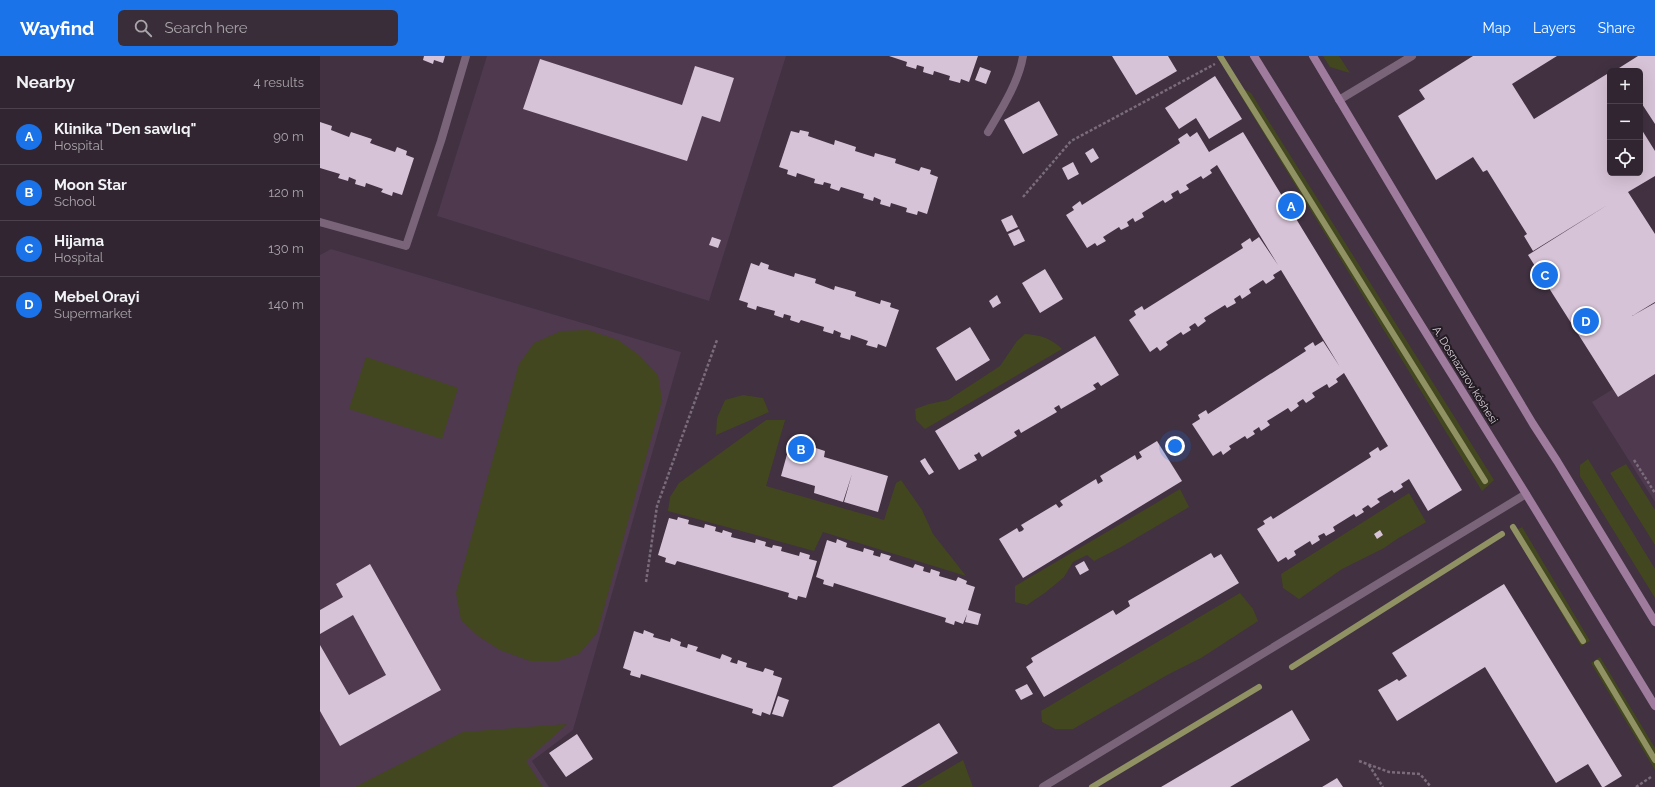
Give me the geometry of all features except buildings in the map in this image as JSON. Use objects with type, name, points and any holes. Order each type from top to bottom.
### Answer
[{"type":"main road","name":"A. Dosnazarov kóshesi","points":[[1254,56],[1526,494],[1655,706]]},
{"type":"main road","points":[[1312,56],[1533,424],[1558,461],[1655,622]]},
{"type":"street","points":[[320,222],[406,246],[441,141],[466,56]]},
{"type":"street","points":[[988,132],[1005,102],[1022,65],[1023,56]]},
{"type":"street","points":[[1339,100],[1412,56]]},
{"type":"street","points":[[1043,787],[1526,494]]},
{"type":"path","points":[[1023,197],[1071,142],[1215,64]]},
{"type":"path","points":[[646,582],[657,506],[717,340]]},
{"type":"path","points":[[1634,460],[1655,493]]},
{"type":"path","points":[[1359,761],[1389,772],[1420,774],[1431,787]]},
{"type":"path","points":[[1369,765],[1383,787]]},
{"type":"path","points":[[1636,787],[1651,777]]},
{"type":"shaded area","points":[[487,56],[786,56],[709,301],[437,216]]},
{"type":"shaded area","points":[[331,249],[681,352],[573,730],[532,761],[549,787],[320,787],[320,255]]},
{"type":"shaded area","points":[[1655,374],[1655,502],[1592,402],[1613,389],[1618,397]]},
{"type":"green space","points":[[1323,56],[1339,56],[1350,73],[1330,67]]},
{"type":"green space","points":[[1233,83],[1251,93],[1494,480],[1482,491]]},
{"type":"green space","points":[[588,330],[618,340],[639,355],[658,375],[662,400],[597,633],[579,654],[558,661],[530,661],[500,650],[478,636],[461,620],[456,593],[519,364],[534,343],[561,331]]},
{"type":"green space","points":[[1025,334],[1045,338],[1054,342],[1062,349],[925,429],[916,420],[915,409],[948,400],[1000,366],[1017,341]]},
{"type":"green space","points":[[366,357],[458,388],[442,439],[349,409]]},
{"type":"green space","points":[[743,395],[763,398],[769,412],[716,435],[717,418],[725,400]]},
{"type":"green space","points":[[766,420],[785,420],[766,486],[884,520],[896,483],[901,480],[922,510],[933,534],[966,576],[823,532],[814,551],[668,511],[670,497],[679,483]]},
{"type":"green space","points":[[1588,459],[1655,569],[1655,598],[1580,476],[1580,465]]},
{"type":"green space","points":[[1626,464],[1655,510],[1655,545],[1610,473]]},
{"type":"green space","points":[[1180,489],[1189,507],[1094,561],[1087,555],[1073,562],[1064,577],[1027,605],[1015,602],[1015,586]]},
{"type":"green space","points":[[1409,493],[1426,522],[1384,548],[1342,569],[1299,599],[1283,588],[1281,574]]},
{"type":"green space","points":[[1522,527],[1590,641],[1581,646],[1513,532]]},
{"type":"green space","points":[[1240,593],[1253,609],[1258,621],[1201,658],[1169,674],[1073,729],[1055,729],[1042,722],[1041,711]]},
{"type":"green space","points":[[1600,657],[1655,748],[1655,770],[1591,663]]},
{"type":"green space","points":[[567,724],[526,761],[543,787],[355,787],[463,732]]},
{"type":"green space","points":[[963,760],[973,787],[917,787]]},
{"type":"waterway","points":[[1220,56],[1485,481]]},
{"type":"waterway","points":[[1513,527],[1583,641]]},
{"type":"waterway","points":[[1292,667],[1502,534]]},
{"type":"waterway","points":[[1597,663],[1655,760]]},
{"type":"waterway","points":[[1092,787],[1259,687]]},
{"type":"place","name":"Klinika \"Den sawlıq\"","points":[[1291,206]]},
{"type":"place","name":"Hijama","points":[[1545,275]]},
{"type":"place","name":"Mebel Orayi","points":[[1586,321]]},
{"type":"place","name":"Moon Star","points":[[801,449]]}]
